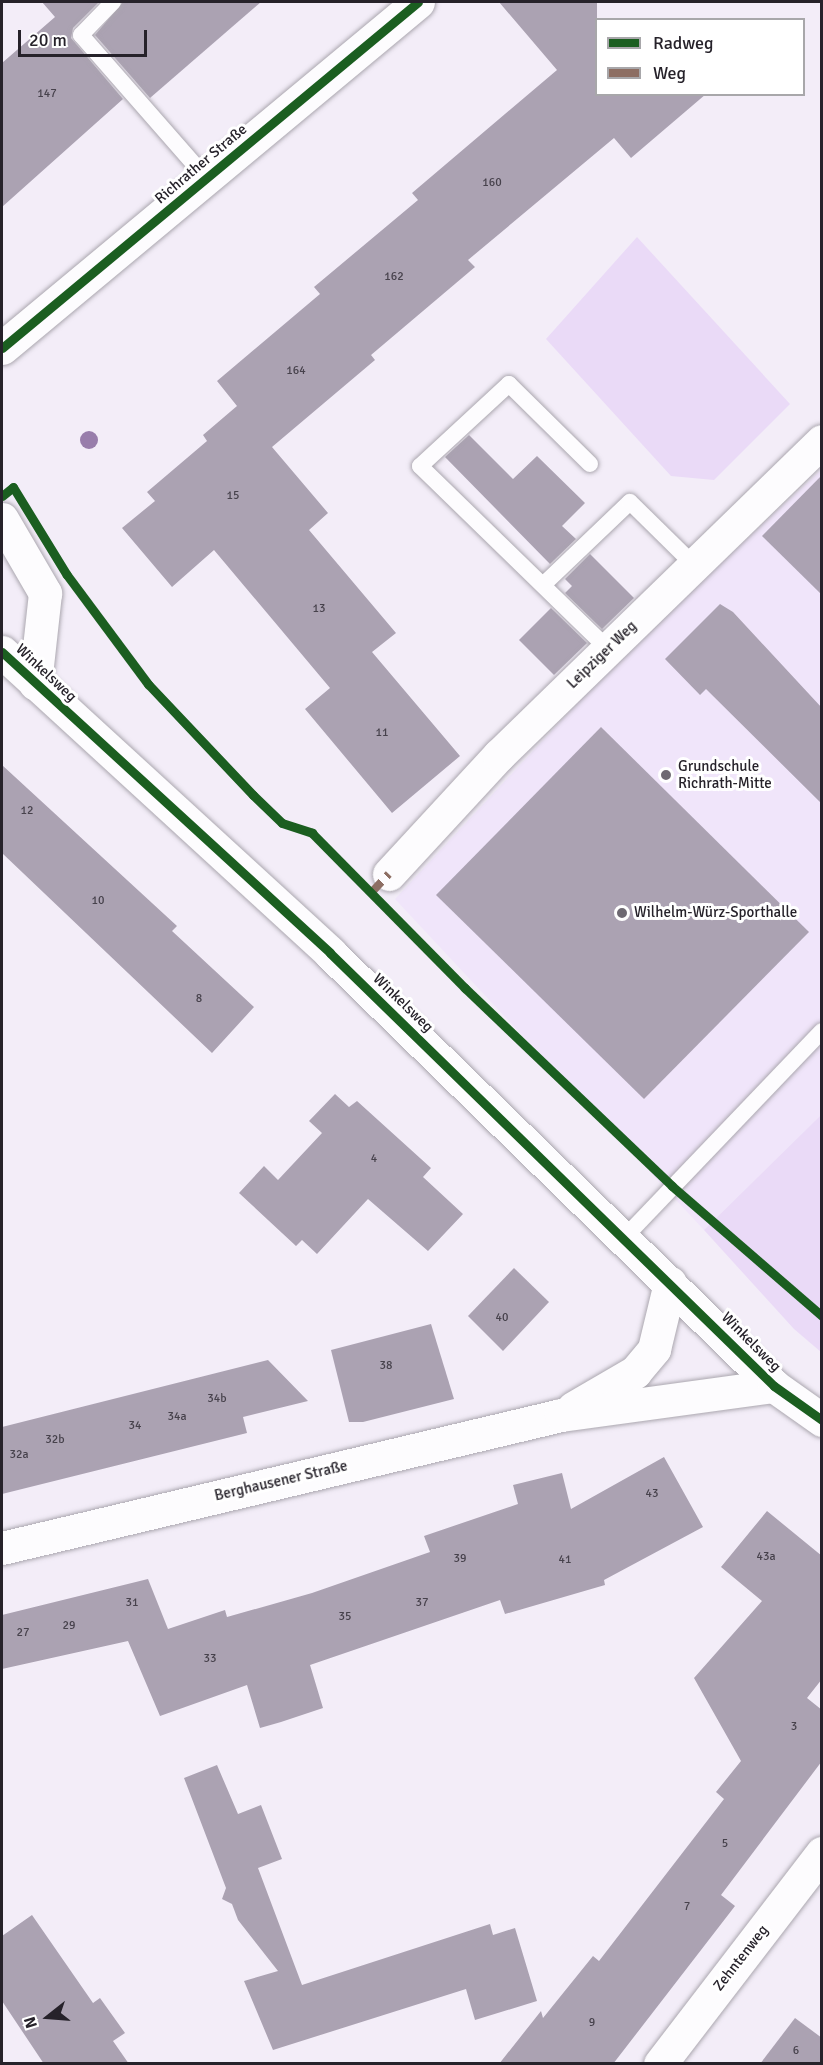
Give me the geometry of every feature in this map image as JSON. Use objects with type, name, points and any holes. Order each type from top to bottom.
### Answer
[{"type":"street","name":"Richrather Straße","points":[[3,346],[418,2]]},
{"type":"street","name":"Leipziger Weg","points":[[389,874],[499,755],[822,441]]},
{"type":"street","points":[[2,519],[45,593],[35,683]]},
{"type":"street","name":"Winkelsweg","points":[[2,652],[330,953],[774,1386]]},
{"type":"street","name":"Berghausener Straße","points":[[561,1415],[635,1372],[654,1348],[670,1283]]},
{"type":"street","points":[[774,1386],[822,1420]]},
{"type":"street","name":"Berghausener Straße","points":[[2,1548],[561,1415],[774,1386]]},
{"type":"street","name":"Zehntenweg","points":[[660,2064],[822,1853]]},
{"type":"lane","points":[[113,2],[81,35],[207,179]]},
{"type":"lane","points":[[590,464],[509,384],[420,466],[608,649]]},
{"type":"lane","points":[[543,585],[630,502],[694,565]]},
{"type":"lane","points":[[624,1238],[822,1031]]},
{"type":"shaded area","points":[[637,237],[790,404],[714,480],[671,476],[546,339]]},
{"type":"shaded area","name":"Grundschule Richrath-Mitte","points":[[821,470],[821,1115],[704,1230],[395,899],[627,650]]},
{"type":"shaded area","points":[[821,1115],[821,1352],[794,1329],[704,1230]]},
{"type":"building","points":[[42,2],[99,2],[73,28],[71,38],[123,99],[2,207],[2,63],[55,17]]},
{"type":"building","points":[[123,2],[261,2],[150,98],[95,35]]},
{"type":"building","points":[[499,2],[597,2],[595,96],[704,96],[631,158],[614,138],[468,260],[475,267],[371,355],[375,360],[272,447],[328,513],[309,530],[396,633],[372,652],[460,756],[392,813],[305,709],[330,688],[214,550],[172,587],[122,528],[155,501],[147,492],[207,441],[203,435],[237,406],[217,381],[320,294],[314,287],[418,200],[412,193],[557,70]]},
{"type":"building","points":[[469,435],[513,479],[537,456],[585,503],[562,526],[576,539],[550,564],[445,457]]},
{"type":"building","points":[[822,475],[822,595],[762,536]]},
{"type":"building","points":[[590,554],[634,598],[602,629],[565,593],[572,586],[565,579]]},
{"type":"building","points":[[720,604],[733,612],[822,708],[822,804],[706,689],[700,695],[665,659]]},
{"type":"building","points":[[551,608],[587,643],[554,675],[519,640]]},
{"type":"building","name":"Wilhelm-Würz-Sporthalle","points":[[601,727],[809,932],[644,1099],[436,895]]},
{"type":"building","points":[[2,765],[177,926],[172,931],[254,1007],[212,1053],[2,853]]},
{"type":"building","points":[[335,1094],[349,1107],[357,1101],[431,1168],[423,1177],[463,1214],[428,1251],[368,1199],[317,1254],[302,1240],[296,1246],[239,1193],[264,1166],[278,1180],[322,1133],[309,1121]]},
{"type":"building","points":[[514,1268],[549,1302],[503,1351],[468,1316]]},
{"type":"building","points":[[431,1324],[454,1399],[363,1422],[349,1422],[331,1350]]},
{"type":"building","points":[[268,1360],[308,1401],[243,1417],[247,1433],[2,1494],[2,1427]]},
{"type":"building","points":[[664,1457],[703,1527],[604,1580],[605,1585],[505,1614],[500,1600],[310,1665],[323,1708],[281,1722],[260,1728],[247,1685],[160,1716],[128,1641],[2,1669],[2,1615],[148,1579],[168,1629],[225,1610],[227,1617],[312,1593],[430,1552],[424,1536],[518,1504],[513,1485],[562,1473],[571,1509]]},
{"type":"building","points":[[767,1511],[822,1556],[822,1679],[807,1698],[822,1710],[822,1761],[721,1895],[735,1906],[613,2064],[499,2064],[541,2011],[543,2018],[593,1956],[599,1961],[724,1799],[716,1792],[741,1761],[694,1678],[762,1601],[721,1567]]},
{"type":"building","points":[[217,1765],[238,1814],[261,1805],[282,1859],[258,1868],[302,1985],[490,1924],[493,1935],[515,1928],[537,2001],[475,2020],[466,1989],[273,2050],[244,1981],[278,1971],[238,1920],[232,1904],[222,1899],[226,1888],[184,1778]]},
{"type":"building","points":[[32,1915],[93,2003],[100,1998],[125,2033],[113,2041],[129,2064],[44,2064],[2,2001],[2,1936]]},
{"type":"building","points":[[795,2018],[822,2038],[822,2064],[760,2064]]},
{"type":"marked path","points":[[371,893],[389,874]]},
{"type":"cycle path","points":[[2,348],[418,2]]},
{"type":"cycle path","points":[[2,496],[13,487],[67,575],[148,684],[253,795],[282,823],[312,833],[465,988],[672,1186],[822,1316]]},
{"type":"cycle path","points":[[2,652],[330,953],[774,1386],[822,1420]]},
{"type":"place","name":"Grundschule Richrath-Mitte","points":[[666,775]]},
{"type":"place","name":"Wilhelm-Würz-Sporthalle","points":[[622,913]]}]
